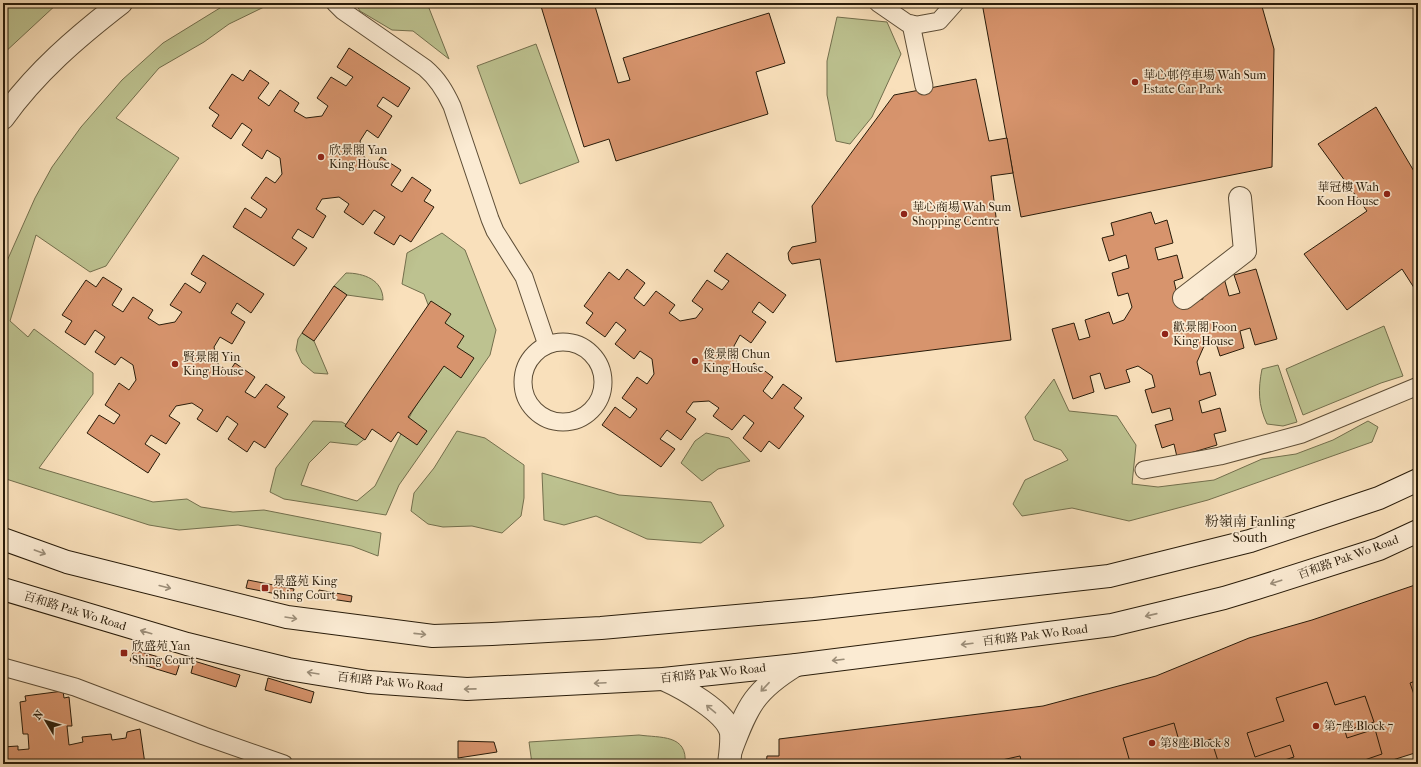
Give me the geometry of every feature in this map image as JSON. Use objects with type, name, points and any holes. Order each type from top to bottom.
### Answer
[{"type":"main road","points":[[3,118],[17,98],[55,57],[121,3]]},
{"type":"main road","points":[[1184,298],[1245,251],[1240,198]]},
{"type":"main road","points":[[3,539],[67,562],[287,617],[433,636],[492,634],[609,627],[814,609],[1109,576],[1250,541],[1379,498],[1418,480]]},
{"type":"main road","name":"百和路 Pak Wo Road","points":[[3,589],[193,646],[288,669],[368,682],[467,689],[663,679],[796,665],[1112,625],[1224,598],[1257,588],[1379,549],[1418,530]]},
{"type":"main road","points":[[729,759],[744,717],[752,702],[773,679],[796,665]]},
{"type":"main road","points":[[663,679],[688,691],[726,722],[731,733],[729,759]]},
{"type":"lane","points":[[335,3],[343,11],[425,68],[436,78],[445,92],[452,106],[490,219],[495,231],[524,277],[547,345]]},
{"type":"lane","points":[[878,3],[907,23],[917,25],[939,21],[955,3]]},
{"type":"lane","points":[[911,24],[924,86]]},
{"type":"lane","points":[[560,342],[572,342],[584,347],[594,355],[601,365],[604,378],[603,391],[591,412],[579,420],[565,423],[551,421],[538,415],[529,404],[524,392],[523,378],[527,364],[536,352],[547,345],[560,342]]},
{"type":"lane","points":[[1144,470],[1220,456],[1302,434],[1418,386]]},
{"type":"lane","points":[[3,666],[75,686],[204,736],[284,764]]},
{"type":"green space","points":[[3,3],[58,3],[3,54]]},
{"type":"green space","points":[[228,3],[277,3],[264,7],[229,24],[204,42],[159,68],[116,118],[179,158],[106,266],[90,272],[36,235],[10,321],[28,337],[34,329],[93,373],[93,394],[39,468],[153,502],[187,499],[201,507],[233,512],[264,510],[381,533],[378,556],[352,546],[238,525],[179,530],[149,525],[3,478],[3,270],[35,198],[52,167],[81,127],[122,80],[163,43]]},
{"type":"green space","points":[[355,3],[427,3],[449,59],[413,31],[392,30],[360,11]]},
{"type":"green space","points":[[837,17],[887,22],[901,54],[872,117],[850,144],[836,141],[827,95],[827,61]]},
{"type":"green space","points":[[536,44],[579,162],[520,184],[477,66]]},
{"type":"green space","points":[[442,233],[465,250],[496,330],[490,355],[399,485],[386,515],[284,499],[270,492],[276,468],[313,421],[342,422],[367,437],[357,445],[330,442],[309,463],[301,485],[357,501],[375,486],[412,412],[447,354],[424,294],[402,284],[407,253]]},
{"type":"green space","points":[[346,273],[359,274],[371,279],[380,287],[383,300],[347,295],[334,286]]},
{"type":"green space","points":[[1384,326],[1403,376],[1381,383],[1303,415],[1286,369]]},
{"type":"green space","points":[[302,333],[314,341],[328,374],[314,373],[302,363],[296,350],[298,339]]},
{"type":"green space","points":[[1278,365],[1297,422],[1283,426],[1267,424],[1260,404],[1262,369]]},
{"type":"green space","points":[[1054,379],[1069,411],[1117,416],[1136,445],[1132,484],[1158,487],[1214,480],[1262,459],[1296,454],[1333,440],[1368,421],[1378,427],[1372,442],[1208,500],[1129,521],[1072,508],[1022,516],[1013,504],[1025,480],[1068,460],[1061,450],[1034,440],[1025,417]]},
{"type":"green space","points":[[457,431],[485,438],[524,465],[524,498],[521,516],[502,533],[472,526],[443,527],[428,524],[411,511],[414,493],[434,468]]},
{"type":"green space","points":[[706,433],[729,438],[750,461],[718,469],[702,481],[681,463],[695,441]]},
{"type":"green space","points":[[542,473],[619,495],[711,502],[724,526],[701,543],[647,539],[596,516],[564,525],[544,520]]},
{"type":"green space","points":[[639,735],[671,739],[677,742],[682,747],[685,754],[685,764],[532,764],[529,742]]},
{"type":"building","points":[[540,3],[594,3],[618,83],[630,80],[623,58],[769,13],[785,63],[756,72],[768,114],[616,161],[609,139],[584,147]]},
{"type":"building","name":"華心邨停車場 Wah Sum Estate Car Park","points":[[982,3],[1261,3],[1274,49],[1272,167],[1021,217]]},
{"type":"building","name":"欣景閣 Yan King House","points":[[349,48],[410,88],[398,107],[383,97],[377,106],[392,116],[378,138],[367,130],[360,141],[364,157],[376,165],[381,157],[401,170],[391,185],[402,192],[412,177],[431,190],[424,201],[434,207],[411,242],[400,235],[394,245],[374,233],[385,217],[374,210],[363,225],[344,212],[349,204],[339,197],[322,199],[316,209],[326,216],[313,238],[298,229],[292,238],[307,248],[294,266],[233,227],[245,208],[261,218],[267,209],[251,198],[266,177],[275,183],[282,174],[280,158],[267,150],[262,159],[242,145],[252,130],[242,123],[231,139],[212,126],[219,115],[209,108],[232,74],[243,81],[250,70],[269,83],[258,98],[269,106],[280,90],[299,103],[294,111],[306,118],[322,116],[328,106],[317,98],[331,77],[346,86],[353,77],[337,67]]},
{"type":"building","name":"華心商場 Wah Sum Shopping Centre","points":[[976,79],[989,141],[1007,138],[1013,173],[991,176],[1011,340],[836,362],[820,259],[792,264],[789,260],[788,253],[792,247],[816,242],[812,206],[894,95]]},
{"type":"building","name":"華冠樓 Wah Koon House","points":[[1376,107],[1418,178],[1418,294],[1402,269],[1347,310],[1304,254],[1367,211],[1318,144]]},
{"type":"building","name":"歡景閣 Foon King House","points":[[1151,212],[1155,224],[1167,220],[1173,243],[1155,248],[1158,260],[1177,255],[1183,278],[1174,281],[1177,294],[1191,302],[1203,299],[1199,286],[1224,278],[1229,296],[1240,293],[1234,275],[1256,269],[1277,339],[1255,345],[1250,328],[1240,331],[1244,348],[1220,356],[1216,343],[1204,346],[1197,362],[1200,375],[1210,372],[1216,395],[1199,401],[1202,413],[1220,408],[1226,431],[1214,434],[1217,445],[1177,457],[1174,444],[1162,448],[1155,425],[1173,420],[1170,408],[1152,413],[1145,390],[1155,387],[1152,375],[1138,366],[1126,370],[1130,382],[1105,389],[1100,373],[1090,376],[1094,392],[1073,399],[1052,329],[1074,323],[1079,340],[1090,337],[1085,320],[1109,312],[1113,324],[1124,320],[1132,307],[1128,293],[1118,296],[1112,273],[1129,268],[1126,255],[1109,261],[1102,238],[1114,235],[1111,223]]},
{"type":"building","name":"俊景閣 Chun King House","points":[[727,253],[786,295],[773,313],[759,302],[752,312],[766,322],[751,343],[740,335],[734,346],[737,363],[747,371],[754,363],[773,377],[763,391],[772,399],[783,384],[802,398],[794,408],[804,416],[779,449],[769,441],[761,452],[743,438],[754,423],[744,415],[732,430],[713,416],[719,408],[709,401],[693,402],[686,412],[696,419],[681,440],[667,430],[660,439],[675,449],[661,467],[602,425],[615,407],[630,418],[637,409],[622,398],[637,377],[647,384],[654,374],[652,359],[640,351],[634,359],[615,344],[626,330],[616,322],[605,337],[586,323],[593,313],[584,306],[609,272],[619,280],[627,269],[645,283],[634,298],[644,306],[656,291],[675,305],[669,313],[680,321],[696,318],[703,309],[692,301],[707,280],[722,290],[729,281],[714,271]]},
{"type":"building","name":"賢景閣 Yin King House","points":[[203,255],[264,294],[251,313],[237,303],[231,313],[245,322],[232,344],[220,337],[214,347],[218,364],[229,372],[235,363],[255,377],[245,392],[255,398],[266,384],[285,397],[277,407],[288,414],[265,448],[254,441],[247,452],[228,439],[238,424],[227,416],[217,432],[197,419],[203,410],[192,403],[176,406],[169,416],[180,423],[166,444],[151,435],[145,444],[160,454],[148,473],[87,433],[99,415],[114,424],[120,415],[105,405],[119,383],[129,390],[136,380],[133,365],[121,357],[115,365],[95,352],[105,337],[95,330],[85,345],[65,332],[72,321],[62,315],[86,280],[96,287],[103,277],[122,289],[112,305],[123,312],[133,297],[153,310],[148,318],[159,325],[175,322],[182,312],[170,305],[185,283],[200,293],[206,283],[191,274]]},
{"type":"building","points":[[334,286],[347,295],[314,341],[302,333]]},
{"type":"building","points":[[431,301],[451,314],[445,323],[464,336],[457,347],[474,358],[461,378],[444,366],[408,417],[427,431],[417,445],[398,432],[391,442],[372,429],[365,440],[345,426]]},
{"type":"building","points":[[248,580],[294,589],[292,597],[246,588]]},
{"type":"building","points":[[1418,584],[1418,752],[1380,764],[766,764],[767,756],[779,756],[779,739],[1043,706],[1156,676],[1249,638],[1312,620]]},
{"type":"building","points":[[319,590],[352,596],[351,602],[318,597]]},
{"type":"building","points":[[134,650],[180,663],[176,675],[130,661]]},
{"type":"building","points":[[194,661],[240,675],[236,687],[191,673]]},
{"type":"building","points":[[268,678],[314,692],[311,703],[265,690]]},
{"type":"building","points":[[1418,680],[1418,706],[1410,683]]},
{"type":"building","name":"第7座 Block 7","points":[[1327,682],[1335,705],[1365,696],[1374,722],[1345,731],[1347,738],[1375,729],[1382,754],[1353,764],[1272,764],[1294,757],[1290,745],[1255,757],[1247,733],[1284,721],[1276,698]]},
{"type":"building","points":[[63,691],[64,698],[69,697],[72,726],[67,726],[69,745],[83,742],[82,737],[111,734],[112,740],[126,738],[127,732],[140,729],[145,764],[3,764],[3,747],[18,746],[18,750],[29,749],[28,734],[23,734],[20,702],[26,701],[25,696]]},
{"type":"building","name":"第8座 Block 8","points":[[1174,723],[1181,748],[1211,739],[1219,764],[1122,764],[1130,762],[1123,738]]},
{"type":"building","points":[[458,741],[494,742],[497,752],[458,758]]},
{"type":"building","points":[[1020,756],[1022,764],[984,764]]},
{"type":"place","name":"華心邨停車場 Wah Sum Estate Car Park","points":[[1135,82]]},
{"type":"place","name":"欣景閣 Yan King House","points":[[321,157]]},
{"type":"place","name":"華冠樓 Wah Koon House","points":[[1387,194]]},
{"type":"place","name":"華心商場 Wah Sum Shopping Centre","points":[[904,214]]},
{"type":"place","name":"歡景閣 Foon King House","points":[[1165,334]]},
{"type":"place","name":"俊景閣 Chun King House","points":[[695,361]]},
{"type":"place","name":"賢景閣 Yin King House","points":[[175,364]]},
{"type":"place","name":"景盛苑 King Shing Court","points":[[265,588]]},
{"type":"place","name":"欣盛苑 Yan Shing Court","points":[[124,653]]},
{"type":"place","name":"第7座 Block 7","points":[[1316,726]]},
{"type":"place","name":"第8座 Block 8","points":[[1152,743]]},
{"type":"district","name":"粉嶺南 Fanling South","points":[[1250,530]]}]
